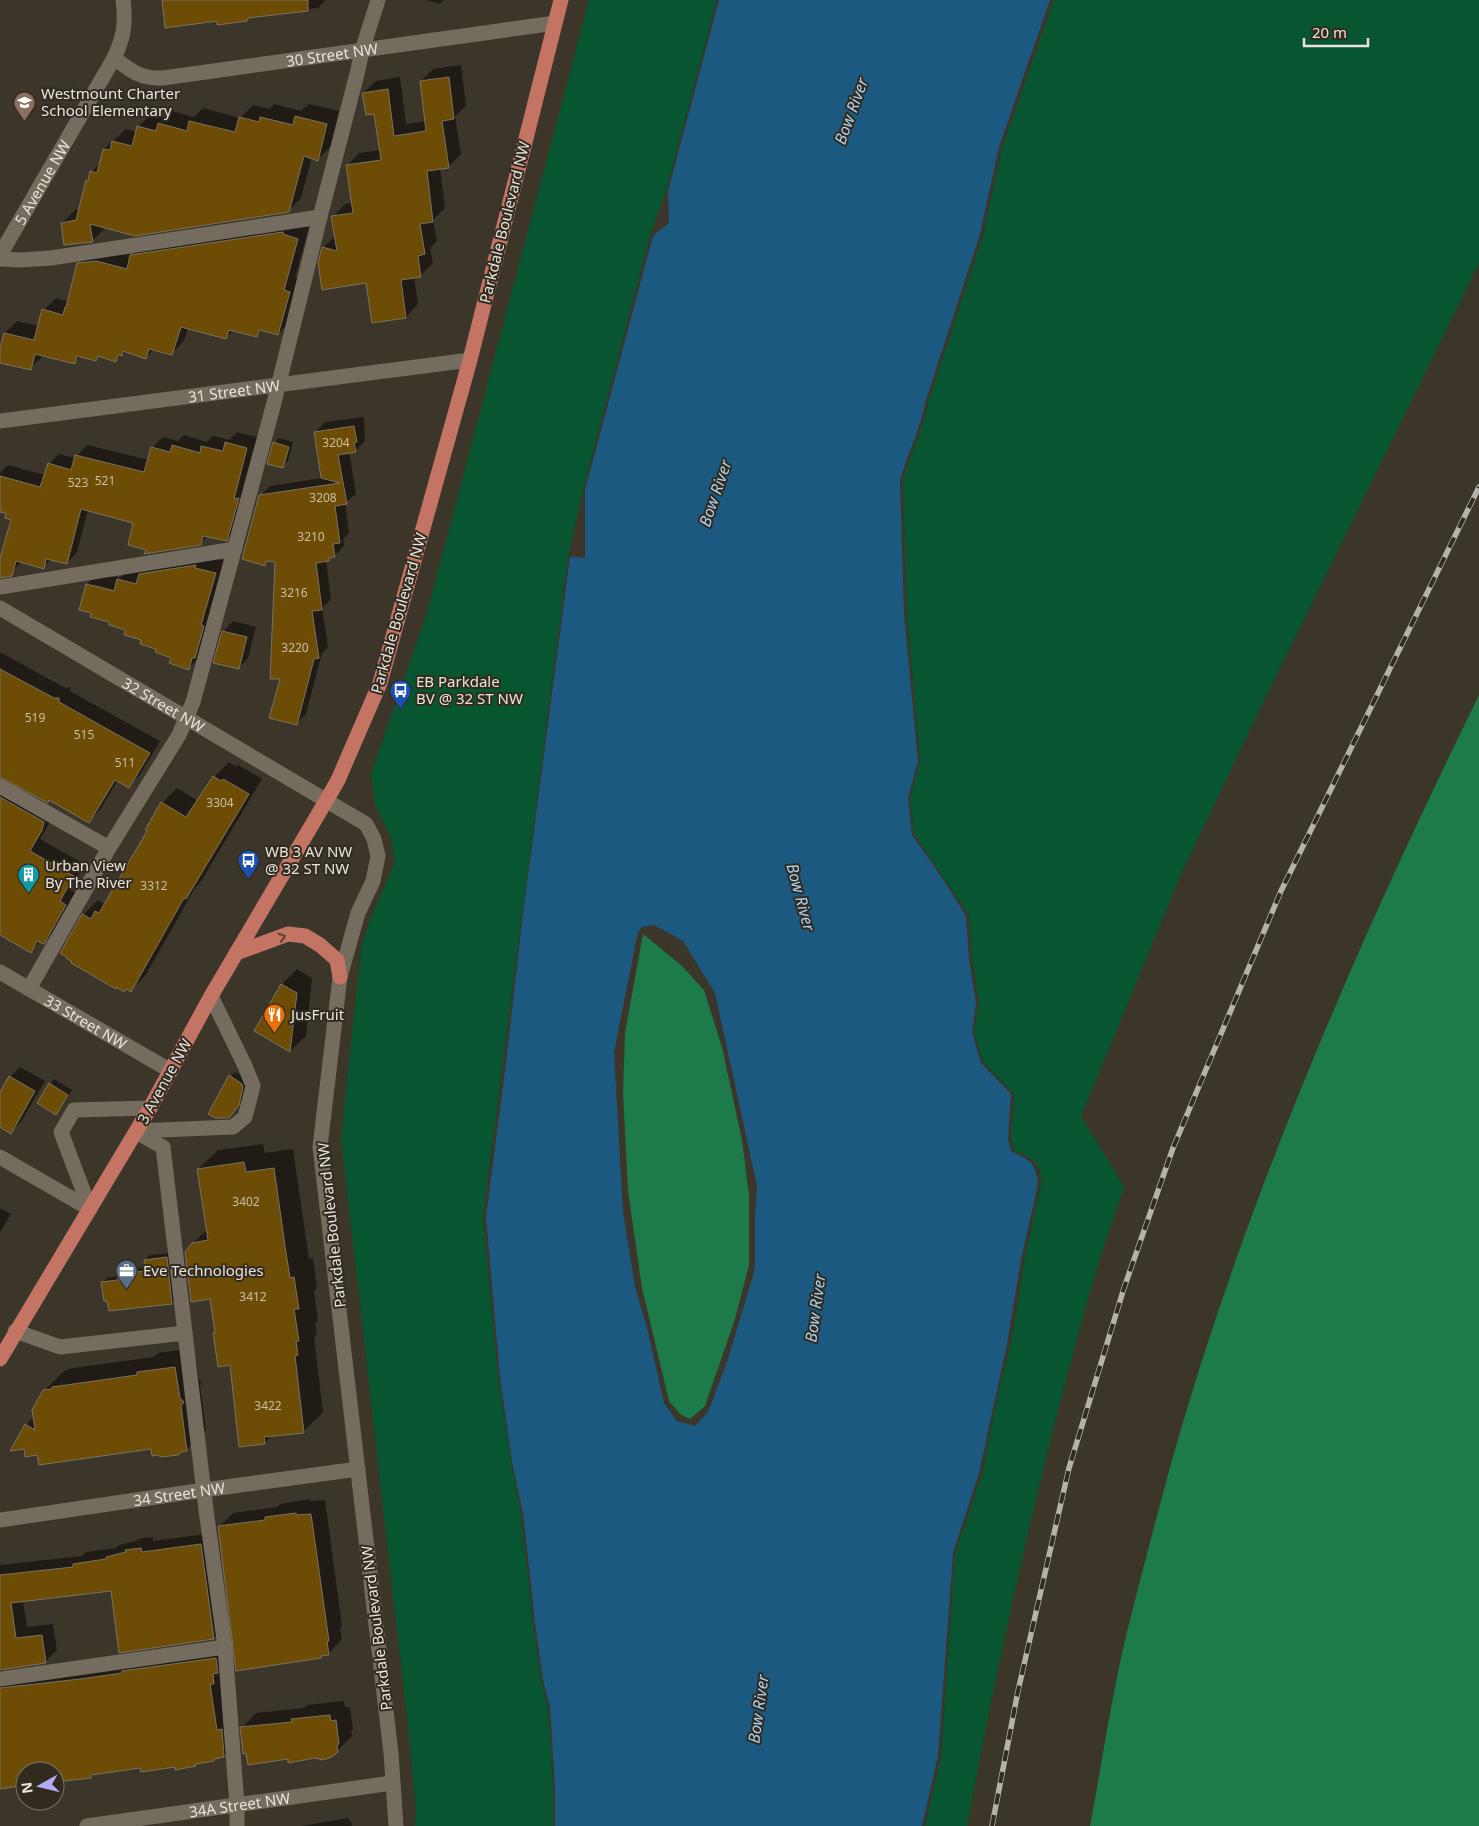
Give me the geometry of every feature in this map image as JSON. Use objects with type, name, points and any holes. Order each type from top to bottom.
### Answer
[{"type":"main road","name":"Parkdale Boulevard NW","points":[[326,801],[338,780],[380,683],[470,360],[561,0]]},
{"type":"main road","name":"3 Avenue NW","points":[[0,1359],[15,1331],[136,1132],[211,996],[326,801]]},
{"type":"main road","points":[[236,953],[288,934],[305,936],[320,945],[337,960],[340,977]]},
{"type":"street","name":"5 Avenue NW","points":[[0,257],[114,58],[122,40],[125,17],[122,0]]},
{"type":"street","points":[[29,989],[109,848],[186,719],[193,702],[278,384],[362,50],[378,0]]},
{"type":"street","name":"30 Street NW","points":[[114,58],[131,71],[150,78],[163,78],[555,24]]},
{"type":"street","points":[[0,257],[20,260],[50,258],[320,217]]},
{"type":"street","name":"31 Street NW","points":[[0,421],[470,360]]},
{"type":"street","points":[[0,587],[235,549]]},
{"type":"street","name":"32 Street NW","points":[[0,608],[326,801]]},
{"type":"street","points":[[0,786],[109,848]]},
{"type":"street","name":"Parkdale Boulevard NW","points":[[326,801],[366,824],[374,839],[378,856],[373,881],[358,913],[340,977],[320,1147],[391,1754],[396,1826]]},
{"type":"street","name":"33 Street NW","points":[[0,972],[171,1071]]},
{"type":"street","points":[[136,1132],[233,1127],[245,1117],[253,1086],[211,996]]},
{"type":"street","points":[[90,1209],[61,1132],[74,1110],[150,1108]]},
{"type":"street","points":[[136,1132],[163,1147],[204,1490],[225,1647],[237,1826]]},
{"type":"street","points":[[0,1157],[90,1209]]},
{"type":"street","points":[[15,1331],[60,1347],[185,1333]]},
{"type":"street","name":"34 Street NW","points":[[0,1520],[358,1469]]},
{"type":"street","points":[[0,1679],[225,1647]]},
{"type":"street","name":"34A Street NW","points":[[87,1826],[392,1784]]},
{"type":"green space","points":[[589,0],[717,0],[666,191],[650,236],[583,490],[568,557],[483,1217],[498,1377],[521,1514],[541,1680],[548,1707],[553,1787],[553,1826],[415,1826],[416,1808],[409,1735],[341,1138],[361,949],[370,919],[395,863],[391,837],[375,805],[371,774],[427,613]]},
{"type":"green space","points":[[1054,0],[1479,0],[1479,263],[1182,872],[1081,1116],[1124,1187],[1088,1297],[1050,1440],[992,1697],[967,1826],[925,1826],[941,1757],[955,1554],[982,1474],[998,1394],[1011,1344],[1024,1261],[1042,1180],[1033,1160],[1014,1150],[1011,1138],[1014,1094],[983,1062],[974,1032],[979,1002],[972,958],[969,915],[914,834],[910,799],[920,760],[907,615],[903,480],[924,421],[929,400],[983,235],[1002,148]]},
{"type":"green space","points":[[1479,695],[1479,1826],[1090,1826],[1126,1636],[1170,1467],[1200,1367],[1233,1269],[1307,1074],[1347,978]]},
{"type":"green space","points":[[643,934],[681,965],[704,990],[722,1047],[742,1140],[749,1195],[749,1265],[735,1319],[705,1406],[690,1419],[680,1414],[669,1401],[642,1288],[628,1191],[623,1093],[625,1033]]},
{"type":"water","name":"Bow River","points":[[719,0],[1050,0],[999,147],[980,234],[900,480],[904,614],[918,761],[908,798],[912,835],[966,916],[969,959],[976,1003],[972,1032],[981,1063],[1011,1094],[1008,1139],[1011,1151],[1023,1157],[1033,1166],[1038,1184],[1021,1260],[1007,1344],[979,1473],[953,1553],[938,1756],[922,1826],[555,1826],[555,1787],[550,1707],[543,1680],[523,1513],[512,1462],[500,1377],[486,1217],[523,914],[570,557],[585,558],[585,490],[653,236],[669,223],[668,191]],"holes":[[[654,925],[683,941],[715,993],[757,1186],[755,1269],[727,1362],[708,1412],[695,1426],[677,1421],[664,1403],[647,1328],[635,1287],[623,1212],[614,1052],[638,932],[642,927]]]},
{"type":"building","points":[[162,0],[308,0],[308,11],[248,18],[247,21],[217,25],[217,21],[165,28]]},
{"type":"building","points":[[449,77],[454,119],[442,121],[449,168],[427,171],[433,222],[420,224],[425,254],[418,256],[421,277],[401,280],[406,318],[372,323],[366,283],[322,290],[318,263],[322,247],[337,251],[331,216],[353,213],[346,165],[381,160],[374,114],[366,115],[362,93],[388,89],[394,136],[426,131],[420,81]]},
{"type":"building","points":[[295,116],[327,124],[318,161],[304,156],[289,212],[135,236],[90,224],[93,242],[64,245],[61,223],[76,220],[86,180],[88,181],[90,171],[97,173],[103,149],[110,150],[112,141],[132,146],[137,126],[156,131],[158,123],[187,131],[189,121],[235,132],[239,117],[259,122],[260,117],[293,125]]},
{"type":"building","points":[[283,232],[283,234],[298,239],[284,290],[290,292],[278,335],[259,330],[257,337],[229,330],[226,339],[181,327],[172,355],[149,349],[146,359],[123,351],[122,356],[118,355],[116,362],[98,356],[96,361],[77,356],[75,364],[35,354],[31,370],[0,363],[0,348],[4,333],[34,340],[42,309],[63,315],[77,263],[96,261],[127,269],[130,255]]},
{"type":"building","points":[[354,426],[357,442],[354,442],[356,452],[338,455],[347,504],[335,506],[340,543],[333,544],[335,557],[329,558],[329,561],[316,563],[322,610],[312,611],[319,658],[314,659],[297,725],[269,718],[280,679],[270,679],[275,562],[266,561],[265,566],[242,559],[259,495],[340,483],[321,478],[314,432]]},
{"type":"building","points":[[225,442],[247,448],[234,499],[239,498],[227,541],[203,536],[201,545],[144,554],[146,550],[128,545],[133,523],[81,509],[67,564],[46,559],[44,569],[16,561],[12,576],[0,578],[0,558],[11,520],[5,518],[6,513],[0,512],[0,476],[40,487],[48,463],[71,470],[75,455],[144,472],[151,447],[170,452],[172,445],[200,453],[201,446],[223,451]]},
{"type":"building","points":[[273,442],[289,447],[283,468],[267,464]]},
{"type":"building","points":[[196,565],[195,568],[216,573],[201,625],[204,626],[195,658],[192,658],[189,670],[169,663],[171,658],[155,652],[156,649],[140,644],[141,640],[124,635],[125,630],[109,625],[109,622],[90,617],[91,613],[79,610],[86,584],[114,591],[117,579],[136,584],[139,574]]},
{"type":"building","points":[[222,631],[247,637],[239,669],[213,663]]},
{"type":"building","points":[[0,669],[54,698],[59,698],[59,702],[150,753],[129,788],[115,780],[89,823],[49,800],[48,803],[0,777]]},
{"type":"building","points":[[213,776],[221,781],[223,779],[249,794],[186,899],[184,898],[131,992],[126,989],[124,992],[116,987],[116,989],[71,963],[67,957],[60,953],[82,914],[91,919],[95,911],[99,913],[147,831],[145,830],[161,802],[186,817]]},
{"type":"building","points":[[0,797],[44,822],[42,830],[30,851],[74,876],[60,901],[66,905],[44,944],[37,941],[31,953],[0,935]]},
{"type":"building","points":[[281,984],[297,993],[290,1052],[254,1031]]},
{"type":"building","points":[[229,1075],[242,1084],[243,1087],[239,1105],[229,1118],[215,1118],[208,1114]]},
{"type":"building","points":[[9,1076],[35,1091],[11,1134],[0,1127],[0,1092]]},
{"type":"building","points":[[49,1083],[68,1095],[56,1115],[37,1103]]},
{"type":"building","points":[[244,1162],[246,1172],[274,1168],[290,1278],[294,1277],[299,1309],[294,1309],[299,1341],[296,1341],[298,1355],[295,1356],[304,1433],[264,1437],[265,1444],[239,1447],[230,1365],[218,1367],[210,1299],[191,1302],[185,1252],[192,1243],[208,1240],[197,1169]]},
{"type":"building","points":[[167,1257],[172,1304],[109,1311],[107,1301],[104,1301],[101,1282],[118,1280],[117,1274],[145,1271],[144,1260]]},
{"type":"building","points":[[175,1367],[180,1398],[184,1402],[181,1406],[187,1451],[181,1452],[178,1455],[161,1457],[158,1455],[152,1456],[151,1449],[39,1465],[37,1455],[25,1457],[24,1449],[10,1451],[25,1424],[35,1430],[32,1410],[43,1390],[52,1389],[52,1387],[137,1375],[137,1372]]},
{"type":"building","points":[[296,1513],[297,1515],[311,1514],[329,1641],[327,1641],[329,1655],[321,1656],[321,1658],[236,1671],[218,1526],[265,1520],[265,1517]]},
{"type":"building","points":[[201,1544],[214,1639],[119,1653],[111,1591],[11,1603],[16,1638],[42,1635],[46,1663],[0,1670],[0,1575],[73,1567],[73,1564],[106,1559],[106,1557],[126,1552],[125,1550],[141,1548],[142,1552]]},
{"type":"building","points":[[216,1658],[218,1673],[213,1674],[214,1684],[210,1684],[217,1730],[222,1729],[224,1757],[196,1764],[196,1766],[175,1770],[175,1767],[141,1772],[140,1768],[91,1775],[91,1778],[65,1781],[65,1761],[15,1761],[15,1787],[0,1789],[0,1688],[80,1679],[122,1673],[122,1671]]},
{"type":"building","points":[[330,1715],[331,1721],[336,1720],[339,1744],[337,1746],[338,1752],[332,1757],[323,1760],[315,1758],[288,1763],[288,1759],[248,1765],[246,1753],[243,1754],[240,1727],[292,1722],[291,1719]]},
{"type":"railway","points":[[992,1826],[1018,1691],[1069,1468],[1124,1288],[1173,1148],[1281,891],[1479,487]]},
{"type":"place","name":"Westmount Charter School Elementary","points":[[25,121]]},
{"type":"place","name":"EB Parkdale BV @ 32 ST NW","points":[[400,709]]},
{"type":"place","name":"WB 3 AV NW @ 32 ST NW","points":[[249,879]]},
{"type":"place","name":"Urban View By The River","points":[[29,893]]},
{"type":"place","name":"JusFruit","points":[[275,1033]]},
{"type":"place","name":"Eve Technologies","points":[[127,1289]]}]
